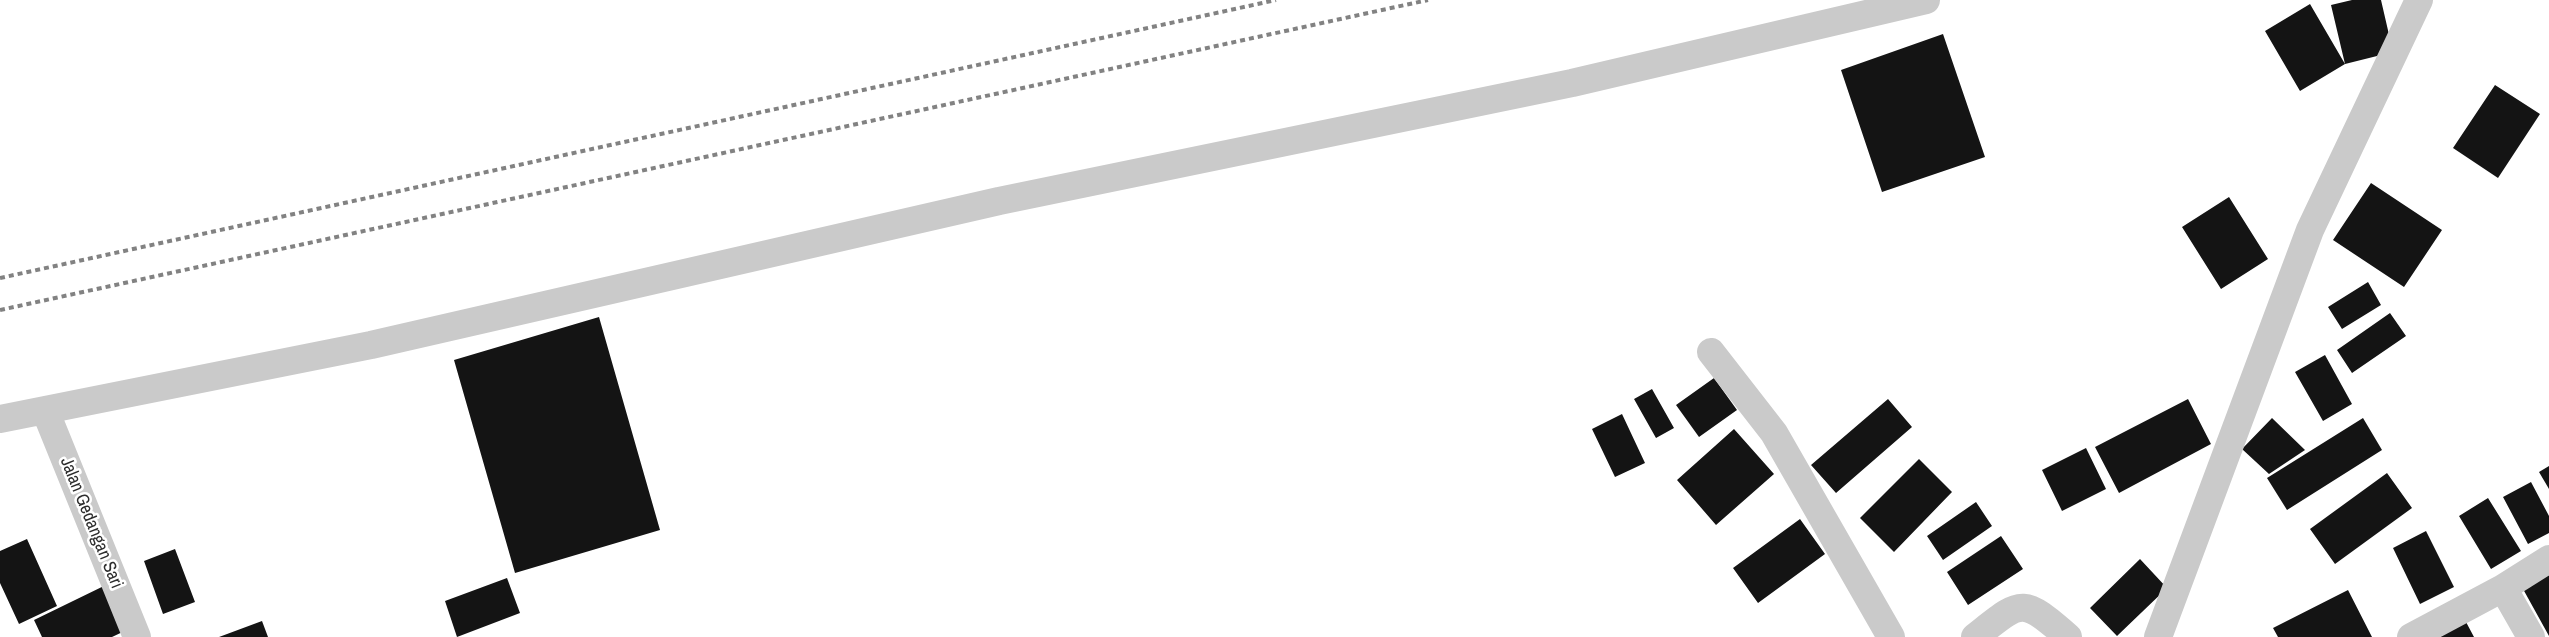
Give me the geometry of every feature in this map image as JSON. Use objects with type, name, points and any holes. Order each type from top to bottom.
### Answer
[{"type":"street","points":[[0,419],[371,345],[999,201],[1572,83],[1926,0]]},
{"type":"street","points":[[2158,637],[2310,230],[2419,0]]},
{"type":"street","points":[[1711,352],[1774,433],[1892,637]]},
{"type":"street","name":"Jalan Gedangan Sari","points":[[45,410],[137,637]]},
{"type":"street","points":[[2411,637],[2503,588],[2549,559]]},
{"type":"street","points":[[2503,588],[2531,637]]},
{"type":"street","points":[[1975,637],[2016,607],[2026,606],[2068,637]]},
{"type":"building","points":[[2352,0],[2381,0],[2393,52],[2345,64],[2331,5]]},
{"type":"building","points":[[2310,4],[2345,64],[2300,91],[2265,31]]},
{"type":"building","points":[[1943,34],[1985,157],[1882,192],[1841,70]]},
{"type":"building","points":[[2495,85],[2540,114],[2498,178],[2453,148]]},
{"type":"building","points":[[2371,183],[2442,230],[2404,287],[2333,240]]},
{"type":"building","points":[[2229,197],[2268,259],[2221,289],[2182,227]]},
{"type":"building","points":[[2368,282],[2381,305],[2342,329],[2328,307]]},
{"type":"building","points":[[2390,313],[2406,336],[2352,373],[2337,350]]},
{"type":"building","points":[[599,317],[660,530],[515,573],[454,360]]},
{"type":"building","points":[[2325,355],[2352,404],[2323,421],[2295,372]]},
{"type":"building","points":[[1714,378],[1737,410],[1699,437],[1676,405]]},
{"type":"building","points":[[1652,389],[1674,428],[1656,438],[1634,399]]},
{"type":"building","points":[[1888,399],[1912,427],[1836,493],[1811,465]]},
{"type":"building","points":[[2188,399],[2211,444],[2119,493],[2095,447]]},
{"type":"building","points":[[1622,414],[1645,463],[1615,477],[1592,429]]},
{"type":"building","points":[[2272,418],[2305,450],[2269,474],[2242,449]]},
{"type":"building","points":[[2363,418],[2382,450],[2287,510],[2267,478]]},
{"type":"building","points":[[1734,429],[1774,474],[1716,525],[1677,480]]},
{"type":"building","points":[[2086,448],[2106,489],[2062,511],[2042,470]]},
{"type":"building","points":[[1919,459],[1952,492],[1894,552],[1860,518]]},
{"type":"building","points":[[2549,466],[2549,489],[2539,472]]},
{"type":"building","points":[[2387,473],[2412,508],[2335,564],[2310,529]]},
{"type":"building","points":[[2531,482],[2549,516],[2549,533],[2528,544],[2503,497]]},
{"type":"building","points":[[2488,498],[2521,551],[2491,569],[2459,516]]},
{"type":"building","points":[[1976,502],[1992,526],[1943,560],[1927,536]]},
{"type":"building","points":[[1800,519],[1825,554],[1758,603],[1733,568]]},
{"type":"building","points":[[2426,531],[2454,587],[2420,604],[2393,548]]},
{"type":"building","points":[[2001,536],[2023,569],[1968,605],[1947,572]]},
{"type":"building","points":[[27,539],[57,606],[19,624],[0,583],[0,551]]},
{"type":"building","points":[[175,549],[195,602],[163,614],[144,561]]},
{"type":"building","points":[[2140,559],[2167,588],[2117,636],[2090,608]]},
{"type":"building","points":[[2549,575],[2549,636],[2523,589]]},
{"type":"building","points":[[507,578],[520,613],[457,637],[445,601]]},
{"type":"building","points":[[110,583],[131,628],[112,637],[42,637],[34,620]]},
{"type":"building","points":[[2348,590],[2372,637],[2278,637],[2273,628]]},
{"type":"building","points":[[262,621],[268,637],[219,637]]},
{"type":"building","points":[[2466,622],[2474,637],[2439,637]]},
{"type":"railway","points":[[0,278],[1276,0]]},
{"type":"railway","points":[[0,310],[1428,0]]}]
